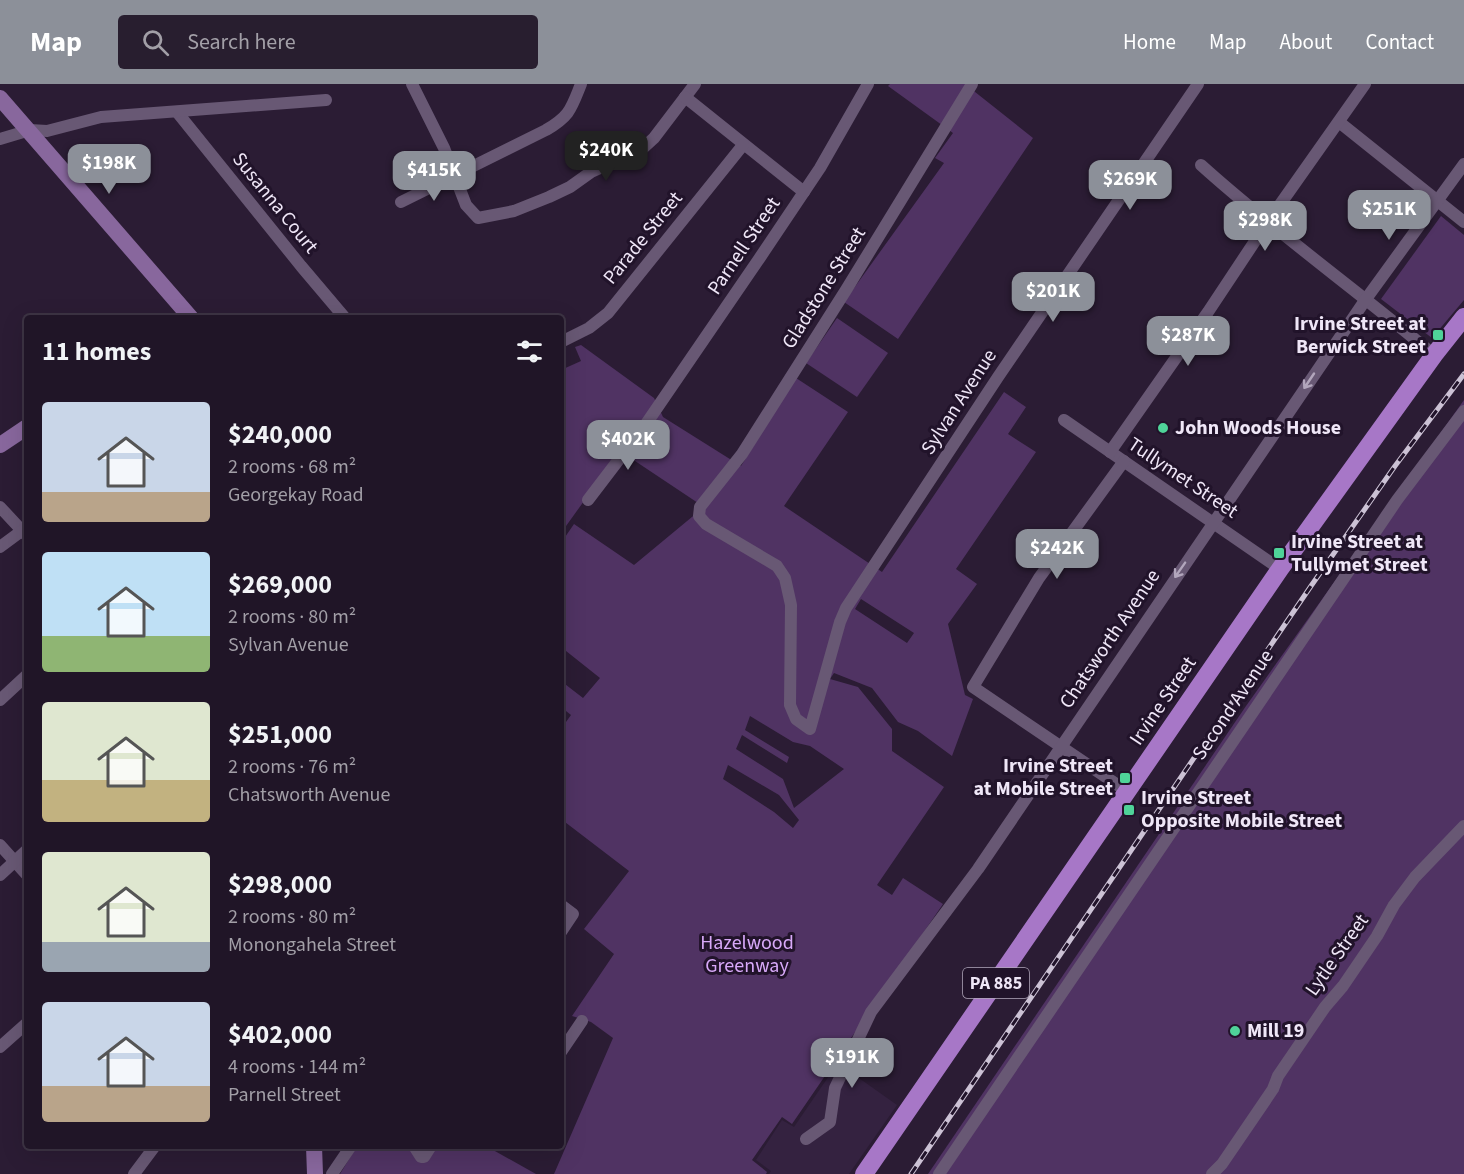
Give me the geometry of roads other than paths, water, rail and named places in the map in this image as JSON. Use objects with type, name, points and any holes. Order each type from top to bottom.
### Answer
[{"type":"main road","name":"Irvine Street","points":[[864,1174],[1280,569],[1434,355],[1464,317]]},
{"type":"street","points":[[412,84],[444,148],[466,205],[478,218],[514,211],[549,197],[570,187],[591,172],[642,149],[654,138],[695,84]]},
{"type":"street","points":[[401,202],[562,120],[570,111],[581,84]]},
{"type":"street","name":"Parnell Street","points":[[588,500],[646,424],[804,192],[868,84]]},
{"type":"street","name":"Gladstone Street","points":[[810,729],[796,719],[790,705],[791,605],[785,578],[777,566],[706,524],[699,516],[700,507],[742,454],[972,84]]},
{"type":"street","name":"Sylvan Avenue","points":[[810,729],[846,608],[998,377],[1198,84]]},
{"type":"street","points":[[1110,452],[1365,84]]},
{"type":"street","points":[[685,97],[804,192]]},
{"type":"street","points":[[0,98],[188,315]]},
{"type":"street","points":[[0,139],[30,130],[47,131],[101,117],[326,100]]},
{"type":"street","name":"Susanna Court","points":[[177,112],[342,315]]},
{"type":"street","points":[[1339,122],[1464,222]]},
{"type":"street","name":"Parade Street","points":[[564,340],[589,328],[608,313],[743,145]]},
{"type":"street","name":"Chatsworth Avenue","points":[[806,1139],[830,1122],[835,1088],[871,1012],[978,869],[1365,298],[1464,164]]},
{"type":"street","points":[[1201,165],[1267,223],[1365,298],[1434,355]]},
{"type":"street","name":"Second Avenue","points":[[939,1174],[1385,518],[1464,411]]},
{"type":"street","name":"Tullymet Street","points":[[1064,420],[1280,569]]},
{"type":"street","points":[[0,445],[24,429]]},
{"type":"street","points":[[1124,461],[1040,579],[973,687],[1128,792]]},
{"type":"street","points":[[0,507],[24,530]]},
{"type":"street","points":[[0,547],[24,532]]},
{"type":"street","points":[[0,700],[24,678]]},
{"type":"street","name":"Lytle Street","points":[[1212,1174],[1228,1155],[1273,1089],[1278,1076],[1324,1007],[1343,986],[1377,936],[1394,905],[1415,877],[1464,826]]},
{"type":"street","points":[[0,845],[24,872]]},
{"type":"street","points":[[0,875],[24,853]]},
{"type":"street","points":[[564,907],[573,914],[564,928]]},
{"type":"street","points":[[564,1048],[582,1021]]},
{"type":"street","points":[[0,1047],[24,1026]]},
{"type":"street","points":[[134,1174],[153,1149]]},
{"type":"street","points":[[314,1149],[315,1174]]},
{"type":"street","points":[[332,1174],[349,1149]]},
{"type":"street","points":[[417,1152],[424,1157],[429,1149]]},
{"type":"railway","points":[[911,1174],[1311,586],[1395,466],[1464,374]]},
{"type":"place","name":"Irvine Street at Berwick Street","points":[[1438,335]]},
{"type":"place","name":"John Woods House","points":[[1163,428]]},
{"type":"place","name":"Irvine Street at Tullymet Street","points":[[1279,553]]},
{"type":"place","name":"Irvine Street at Mobile Street","points":[[1125,778]]},
{"type":"place","name":"Irvine Street Opposite Mobile Street","points":[[1129,810]]},
{"type":"place","name":"Mill 19","points":[[1235,1031]]},
{"type":"park label","name":"Hazelwood Greenway","points":[[747,954]]}]
